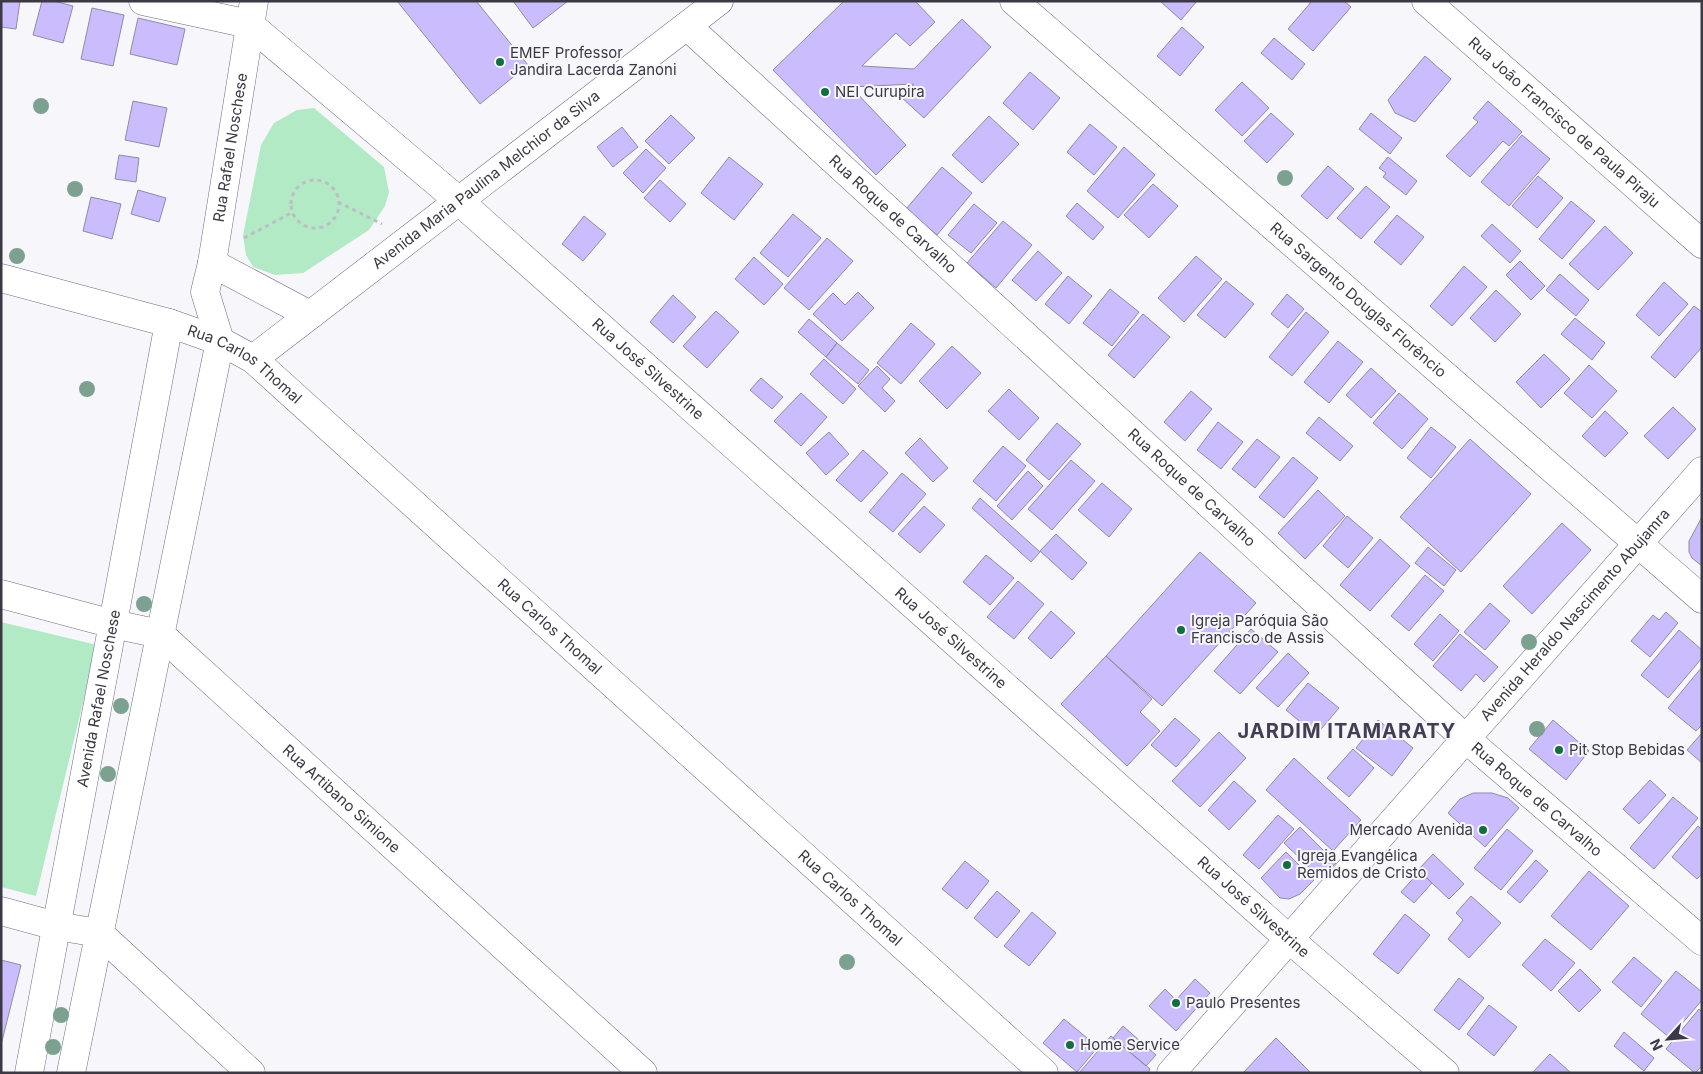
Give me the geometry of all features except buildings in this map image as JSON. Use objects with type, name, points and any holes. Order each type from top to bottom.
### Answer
[{"type":"street","points":[[143,1],[255,10]]},
{"type":"street","name":"Avenida Maria Paulina Melchior da Silva","points":[[254,359],[719,1]]},
{"type":"street","name":"Rua Sargento Douglas Florêncio","points":[[1014,1],[1702,600]]},
{"type":"street","name":"Rua João Francisco de Paula Piraju","points":[[1426,1],[1702,244]]},
{"type":"street","name":"Rua José Silvestrine","points":[[255,10],[459,201],[1289,939],[1445,1073]]},
{"type":"street","name":"Rua Rafael Noschese","points":[[205,292],[255,10]]},
{"type":"street","name":"Rua Roque de Carvalho","points":[[687,26],[1466,739],[1702,941]]},
{"type":"street","points":[[212,259],[310,315]]},
{"type":"street","name":"Rua Carlos Thomal","points":[[1,278],[169,323],[220,340],[254,359],[1044,1073]]},
{"type":"street","points":[[71,1073],[220,340],[205,292],[169,323]]},
{"type":"street","name":"Avenida Rafael Noschese","points":[[29,1073],[169,323]]},
{"type":"street","name":"Avenida Heraldo Nascimento Abujamra","points":[[1171,1073],[1702,472]]},
{"type":"street","points":[[1,594],[113,624],[160,634]]},
{"type":"street","name":"Rua Artibano Simione","points":[[160,634],[643,1073]]},
{"type":"street","points":[[1,911],[56,926],[99,934],[251,1073]]},
{"type":"path","points":[[310,180],[326,183],[332,188],[338,202],[335,216],[323,226],[316,228],[301,223],[296,218],[291,204],[296,188],[310,180]]},
{"type":"path","points":[[338,202],[410,239]]},
{"type":"path","points":[[212,259],[293,212]]},
{"type":"green space","points":[[314,108],[384,167],[389,192],[385,206],[369,230],[303,273],[275,275],[253,267],[246,255],[243,235],[261,145],[274,123],[297,110]]},
{"type":"green space","points":[[1,622],[97,645],[36,896],[1,887]]},
{"type":"place","name":"EMEF Professor Jandira Lacerda Zanoni","points":[[500,62]]},
{"type":"place","name":"NEI Curupira","points":[[825,92]]},
{"type":"place","name":"Igreja Paróquia São Francisco de Assis","points":[[1181,630]]},
{"type":"place","name":"Pit Stop Bebidas","points":[[1559,750]]},
{"type":"place","name":"Mercado Avenida","points":[[1483,830]]},
{"type":"place","name":"Igreja Evangélica Remidos de Cristo","points":[[1287,865]]},
{"type":"place","name":"Paulo Presentes","points":[[1176,1003]]},
{"type":"place","name":"Home Service","points":[[1070,1045]]},
{"type":"district","name":"JARDIM ITAMARATY","points":[[1347,731]]}]
